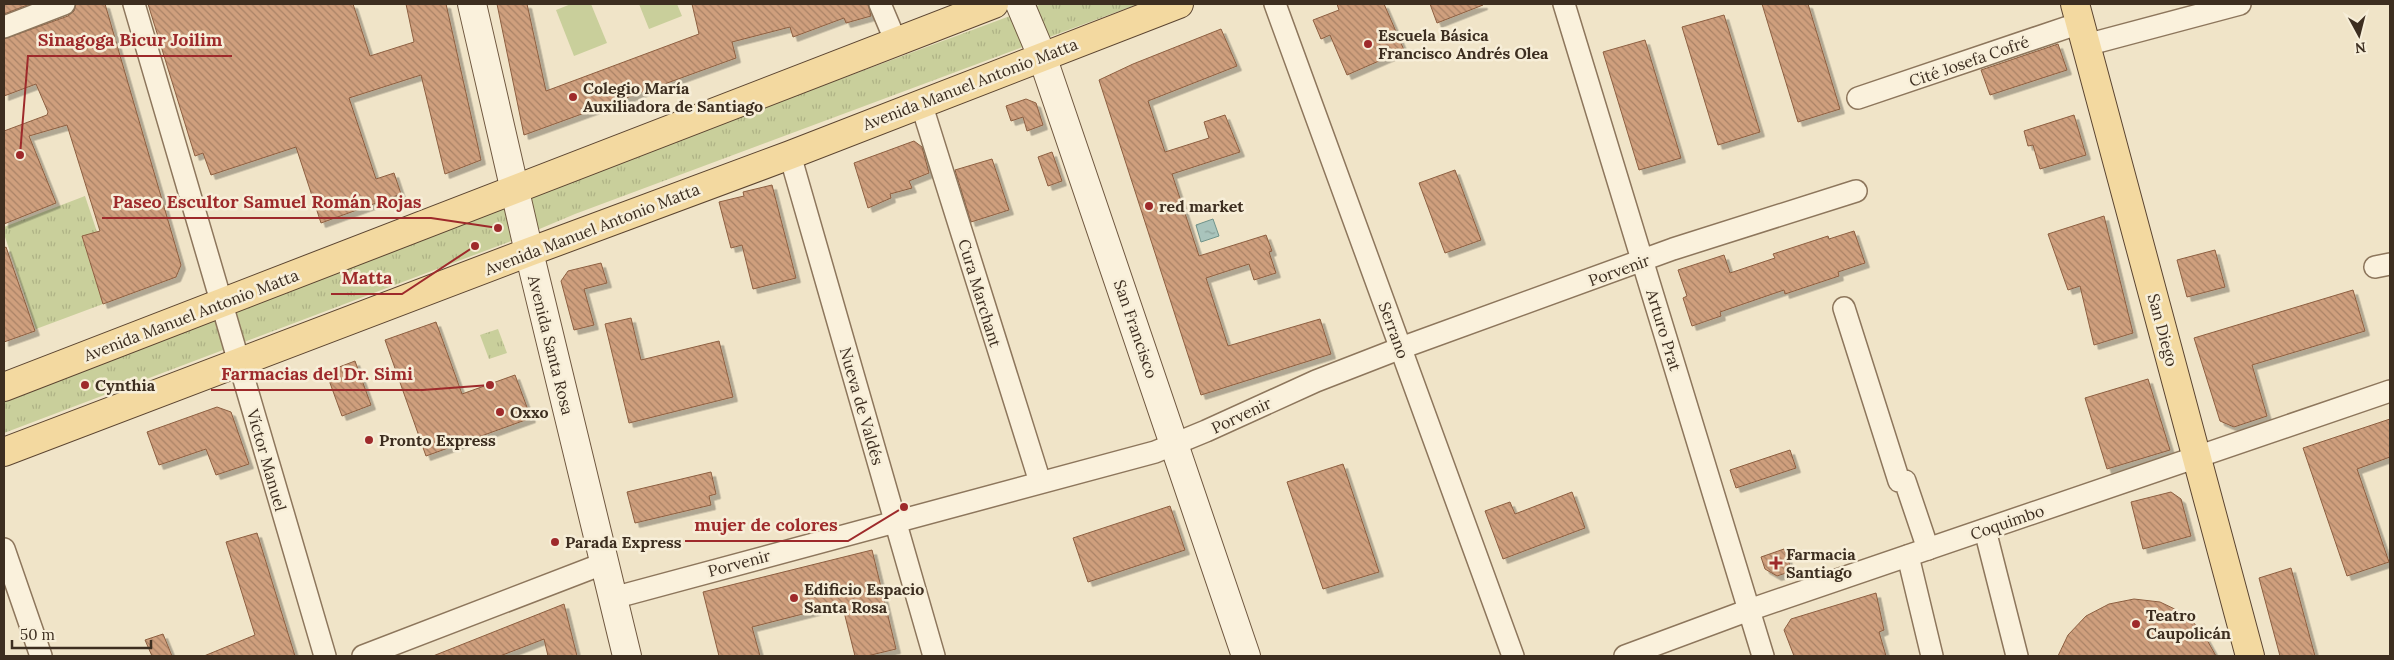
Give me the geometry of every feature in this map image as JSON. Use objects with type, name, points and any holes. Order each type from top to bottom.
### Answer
[{"type":"main road","name":"Avenida Santa Rosa","points":[[472,4],[529,252],[628,656]]},
{"type":"main road","name":"Avenida Manuel Antonio Matta","points":[[4,387],[222,304],[514,188],[994,4]]},
{"type":"main road","name":"San Francisco","points":[[1020,4],[1042,56],[1246,656]]},
{"type":"main road","name":"Avenida Manuel Antonio Matta","points":[[4,452],[529,252],[790,155],[1179,4]]},
{"type":"main road","name":"San Diego","points":[[2080,24],[2250,656]]},
{"type":"street","points":[[4,27],[64,4]]},
{"type":"street","name":"Víctor Manuel","points":[[134,4],[324,656]]},
{"type":"street","points":[[880,4],[896,42]]},
{"type":"street","name":"Serrano","points":[[1275,4],[1513,656]]},
{"type":"street","name":"Arturo Prat","points":[[1564,4],[1763,656]]},
{"type":"street","name":"Cité Josefa Cofré","points":[[1858,98],[2080,24],[2240,4]]},
{"type":"street","name":"Cura Marchant","points":[[921,103],[1040,482]]},
{"type":"street","name":"Nueva de Valdés","points":[[790,155],[934,656]]},
{"type":"street","name":"Porvenir","points":[[613,598],[1155,452],[1316,381],[1401,348],[1673,249],[1856,191]]},
{"type":"street","points":[[1844,308],[1899,481],[1895,485],[1918,553],[1932,656]]},
{"type":"street","name":"Coquimbo","points":[[1625,656],[1749,610],[2390,392]]},
{"type":"street","points":[[1985,530],[2017,656]]},
{"type":"street","points":[[4,549],[41,656]]},
{"type":"street","points":[[363,656],[605,563]]},
{"type":"green space","points":[[571,4],[591,4],[607,43],[574,56],[556,10]]},
{"type":"green space","points":[[639,4],[677,4],[682,16],[649,29]]},
{"type":"green space","points":[[1042,4],[1138,4],[575,214],[511,241],[4,433],[4,400],[500,209],[559,184]]},
{"type":"green space","points":[[85,196],[97,232],[82,237],[103,304],[36,329],[4,234],[4,227]]},
{"type":"green space","points":[[498,329],[507,353],[489,359],[480,335]]},
{"type":"water","points":[[1213,219],[1219,236],[1201,242],[1196,225]]},
{"type":"building","points":[[4,4],[30,4],[4,14]]},
{"type":"building","points":[[76,4],[105,4],[181,265],[176,277],[103,304],[82,236],[100,231],[67,125],[29,136],[56,203],[4,224],[4,131],[47,115],[48,112],[36,84],[4,96],[4,39],[68,16],[74,11]]},
{"type":"building","points":[[148,4],[353,4],[370,56],[414,42],[406,4],[446,4],[481,160],[445,174],[421,75],[349,98],[376,179],[394,173],[401,194],[321,223],[296,147],[211,175],[203,153],[195,156]]},
{"type":"building","points":[[497,4],[527,4],[546,91],[699,34],[692,4],[868,4],[871,16],[846,23],[844,18],[793,37],[790,27],[732,42],[736,58],[524,135]]},
{"type":"building","name":"Escuela Básica Francisco Andrés Olea","points":[[1337,4],[1384,4],[1404,50],[1347,75],[1330,35],[1321,39],[1313,20],[1339,10]]},
{"type":"building","points":[[1430,4],[1483,4],[1483,5],[1437,23]]},
{"type":"building","points":[[1762,4],[1808,4],[1840,109],[1798,122]]},
{"type":"building","points":[[1724,15],[1760,132],[1718,145],[1682,27]]},
{"type":"building","points":[[1221,29],[1237,66],[1148,101],[1165,152],[1209,138],[1204,122],[1225,115],[1240,152],[1172,174],[1199,256],[1266,235],[1272,251],[1269,252],[1276,273],[1254,280],[1249,264],[1206,278],[1228,346],[1320,319],[1331,354],[1201,395],[1099,80],[1133,64]]},
{"type":"building","points":[[1645,40],[1681,158],[1639,170],[1603,52]]},
{"type":"building","points":[[2058,44],[2067,70],[1990,95],[1981,70]]},
{"type":"building","points":[[1026,99],[1036,103],[1043,125],[1027,131],[1023,117],[1011,121],[1006,106]]},
{"type":"building","points":[[2074,115],[2086,155],[2040,169],[2033,145],[2028,146],[2024,131]]},
{"type":"building","points":[[914,141],[922,147],[929,173],[909,181],[912,188],[890,194],[891,198],[868,208],[854,163]]},
{"type":"building","points":[[1052,152],[1062,181],[1048,186],[1038,157]]},
{"type":"building","points":[[992,159],[1009,210],[971,222],[955,170]]},
{"type":"building","points":[[1455,170],[1481,240],[1445,253],[1419,183]]},
{"type":"building","points":[[772,185],[796,278],[753,289],[742,245],[731,248],[719,202],[744,196],[743,192]]},
{"type":"building","points":[[2104,216],[2133,333],[2094,345],[2080,286],[2068,290],[2048,234]]},
{"type":"building","points":[[1854,231],[1865,263],[1838,272],[1839,276],[1785,294],[1784,290],[1720,312],[1721,316],[1692,326],[1683,298],[1687,296],[1678,270],[1724,255],[1730,273],[1775,258],[1773,254],[1828,236],[1829,239]]},
{"type":"building","points":[[6,247],[35,331],[4,342],[4,248]]},
{"type":"building","points":[[2215,250],[2225,287],[2187,297],[2177,260]]},
{"type":"building","points":[[601,263],[607,283],[584,289],[594,325],[574,330],[561,281],[568,271]]},
{"type":"building","points":[[2353,290],[2365,331],[2252,365],[2267,416],[2234,427],[2220,421],[2194,338]]},
{"type":"building","points":[[631,318],[641,360],[719,341],[733,397],[629,423],[605,324]]},
{"type":"building","points":[[436,322],[462,394],[515,375],[531,418],[426,456],[385,340]]},
{"type":"building","points":[[355,361],[371,405],[342,416],[326,372]]},
{"type":"building","points":[[2148,379],[2170,450],[2107,469],[2085,398]]},
{"type":"building","points":[[217,407],[231,412],[249,464],[216,475],[206,449],[159,465],[147,432]]},
{"type":"building","points":[[2390,419],[2390,457],[2357,469],[2389,562],[2347,576],[2303,448]]},
{"type":"building","points":[[1790,450],[1796,468],[1736,488],[1730,470]]},
{"type":"building","points":[[1343,464],[1379,572],[1323,589],[1287,482]]},
{"type":"building","points":[[711,472],[716,494],[709,496],[711,505],[635,523],[627,492]]},
{"type":"building","points":[[1572,492],[1585,528],[1503,559],[1485,511],[1510,502],[1515,514]]},
{"type":"building","points":[[2171,492],[2181,499],[2191,536],[2143,549],[2131,502]]},
{"type":"building","points":[[1170,506],[1185,550],[1088,582],[1073,538]]},
{"type":"building","points":[[257,533],[295,656],[204,656],[255,635],[226,542]]},
{"type":"building","name":"Farmacia Santiago","points":[[1784,549],[1792,571],[1777,576],[1765,569],[1761,557]]},
{"type":"building","name":"Edificio Espacio Santa Rosa","points":[[872,550],[896,649],[867,656],[855,656],[842,604],[752,627],[760,656],[719,656],[703,592]]},
{"type":"building","points":[[2291,568],[2315,656],[2280,656],[2259,578]]},
{"type":"building","points":[[1876,593],[1884,630],[1879,632],[1886,656],[1794,656],[1784,630],[1791,619]]},
{"type":"building","name":"Teatro Caupolicán","points":[[2134,599],[2160,602],[2183,613],[2202,631],[2216,656],[2058,656],[2068,635],[2086,616],[2109,604]]},
{"type":"building","points":[[564,604],[577,656],[548,656],[544,639],[500,656],[433,656]]},
{"type":"building","points":[[163,634],[172,656],[152,656],[145,640]]},
{"type":"place","name":"Escuela Básica Francisco Andrés Olea","points":[[1368,44]]},
{"type":"place","name":"Colegio María Auxiliadora de Santiago","points":[[573,97]]},
{"type":"place","name":"Sinagoga Bicur Joilim","points":[[20,155]]},
{"type":"place","name":"red market","points":[[1149,206]]},
{"type":"place","name":"Paseo Escultor Samuel Román Rojas","points":[[498,228]]},
{"type":"place","name":"Matta","points":[[475,246]]},
{"type":"place","name":"Cynthia","points":[[85,385]]},
{"type":"place","name":"Farmacias del Dr. Simi","points":[[490,385]]},
{"type":"place","name":"Oxxo","points":[[500,412]]},
{"type":"place","name":"Pronto Express","points":[[369,440]]},
{"type":"place","name":"mujer de colores","points":[[904,507]]},
{"type":"place","name":"Parada Express","points":[[555,542]]},
{"type":"place","name":"Farmacia Santiago","points":[[1776,563]]},
{"type":"place","name":"Edificio Espacio Santa Rosa","points":[[794,598]]},
{"type":"place","name":"Teatro Caupolicán","points":[[2136,624]]}]
